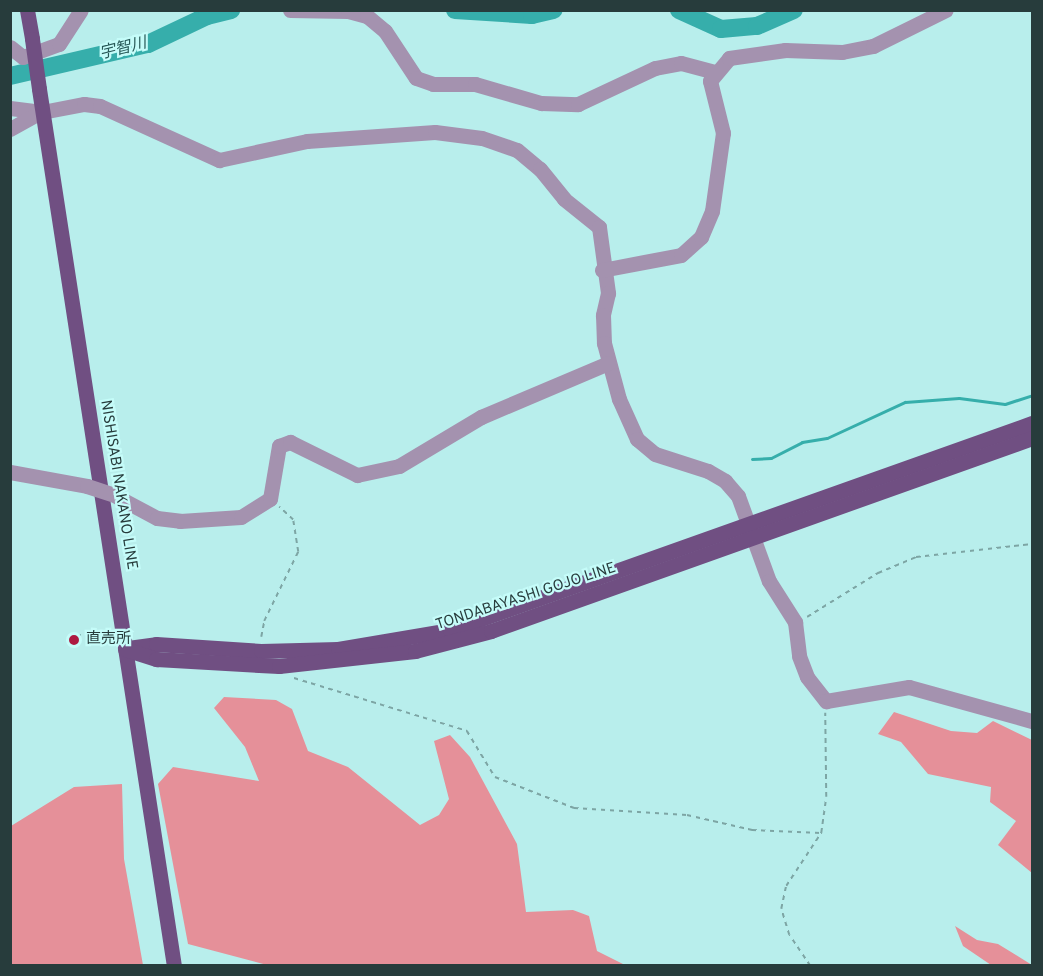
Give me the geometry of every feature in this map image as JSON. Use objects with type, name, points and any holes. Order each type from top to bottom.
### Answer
[{"type":"main road","name":"NISHISABI NAKANO LINE","points":[[27,10],[174,966]]},
{"type":"main road","name":"TONDABAYASHI GOJO LINE","points":[[125,649],[156,659],[279,666],[342,662],[453,642],[750,532],[1032,423]]},
{"type":"main road","name":"TONDABAYASHI GOJO LINE","points":[[125,649],[156,644],[261,651],[338,649],[450,630],[1032,438]]},
{"type":"street","points":[[10,47],[23,57],[59,44],[81,10]]},
{"type":"street","points":[[290,10],[348,11],[367,16],[385,31],[416,78],[433,84],[476,84],[541,103],[578,104],[655,68],[681,63],[714,72]]},
{"type":"street","points":[[603,270],[681,255],[701,237],[712,211],[723,133],[710,81],[714,72],[729,58],[785,50],[842,52],[873,46],[946,10]]},
{"type":"street","points":[[10,129],[42,112],[84,104],[100,106],[219,160],[307,141],[376,134],[435,132],[482,138],[517,150],[540,169],[564,199],[592,217],[599,227],[603,270],[608,293],[603,315],[608,363],[637,439],[655,454],[708,471],[725,481],[744,508],[750,532],[769,581],[795,622],[799,656],[807,677],[826,701],[909,687],[1032,722]]},
{"type":"street","points":[[10,108],[42,112]]},
{"type":"street","points":[[10,472],[87,486],[112,494],[157,518],[180,521],[241,517],[270,499],[279,446],[290,442],[357,475],[399,466],[481,417],[608,363]]},
{"type":"path","points":[[261,651],[264,621],[298,552],[299,543],[293,520],[270,499]]},
{"type":"path","points":[[795,622],[878,573],[916,557],[1032,544]]},
{"type":"path","points":[[279,666],[292,677],[467,731],[495,777],[574,807],[687,815],[752,830],[821,832]]},
{"type":"path","points":[[810,966],[789,935],[781,909],[786,886],[821,832],[826,797],[826,701]]},
{"type":"shaded area","points":[[224,697],[276,700],[292,709],[308,751],[348,767],[420,825],[439,815],[449,799],[434,741],[450,735],[470,757],[517,844],[526,912],[573,910],[589,916],[597,951],[625,965],[267,965],[188,944],[158,784],[173,767],[259,781],[245,747],[214,708]]},
{"type":"shaded area","points":[[894,712],[951,731],[977,733],[993,721],[1032,740],[1032,873],[998,845],[1016,821],[990,802],[991,787],[928,774],[901,742],[878,734]]},
{"type":"shaded area","points":[[122,784],[124,859],[143,965],[11,965],[11,826],[74,787]]},
{"type":"shaded area","points":[[955,926],[977,940],[998,944],[1032,965],[991,965],[963,946]]},
{"type":"building","name":"直売所","points":[[81,634],[81,644],[68,645],[68,636]]},
{"type":"waterway","name":"宇智川","points":[[10,76],[148,44],[207,16],[231,10]]},
{"type":"waterway","name":"宇智川","points":[[455,10],[532,15],[553,10]]},
{"type":"waterway","name":"宇智川","points":[[679,10],[721,29],[757,26],[794,10]]},
{"type":"waterway","points":[[752,459],[771,458],[802,442],[827,438],[905,402],[959,398],[1005,404],[1032,395]]},
{"type":"place","name":"直売所","points":[[74,640]]}]
